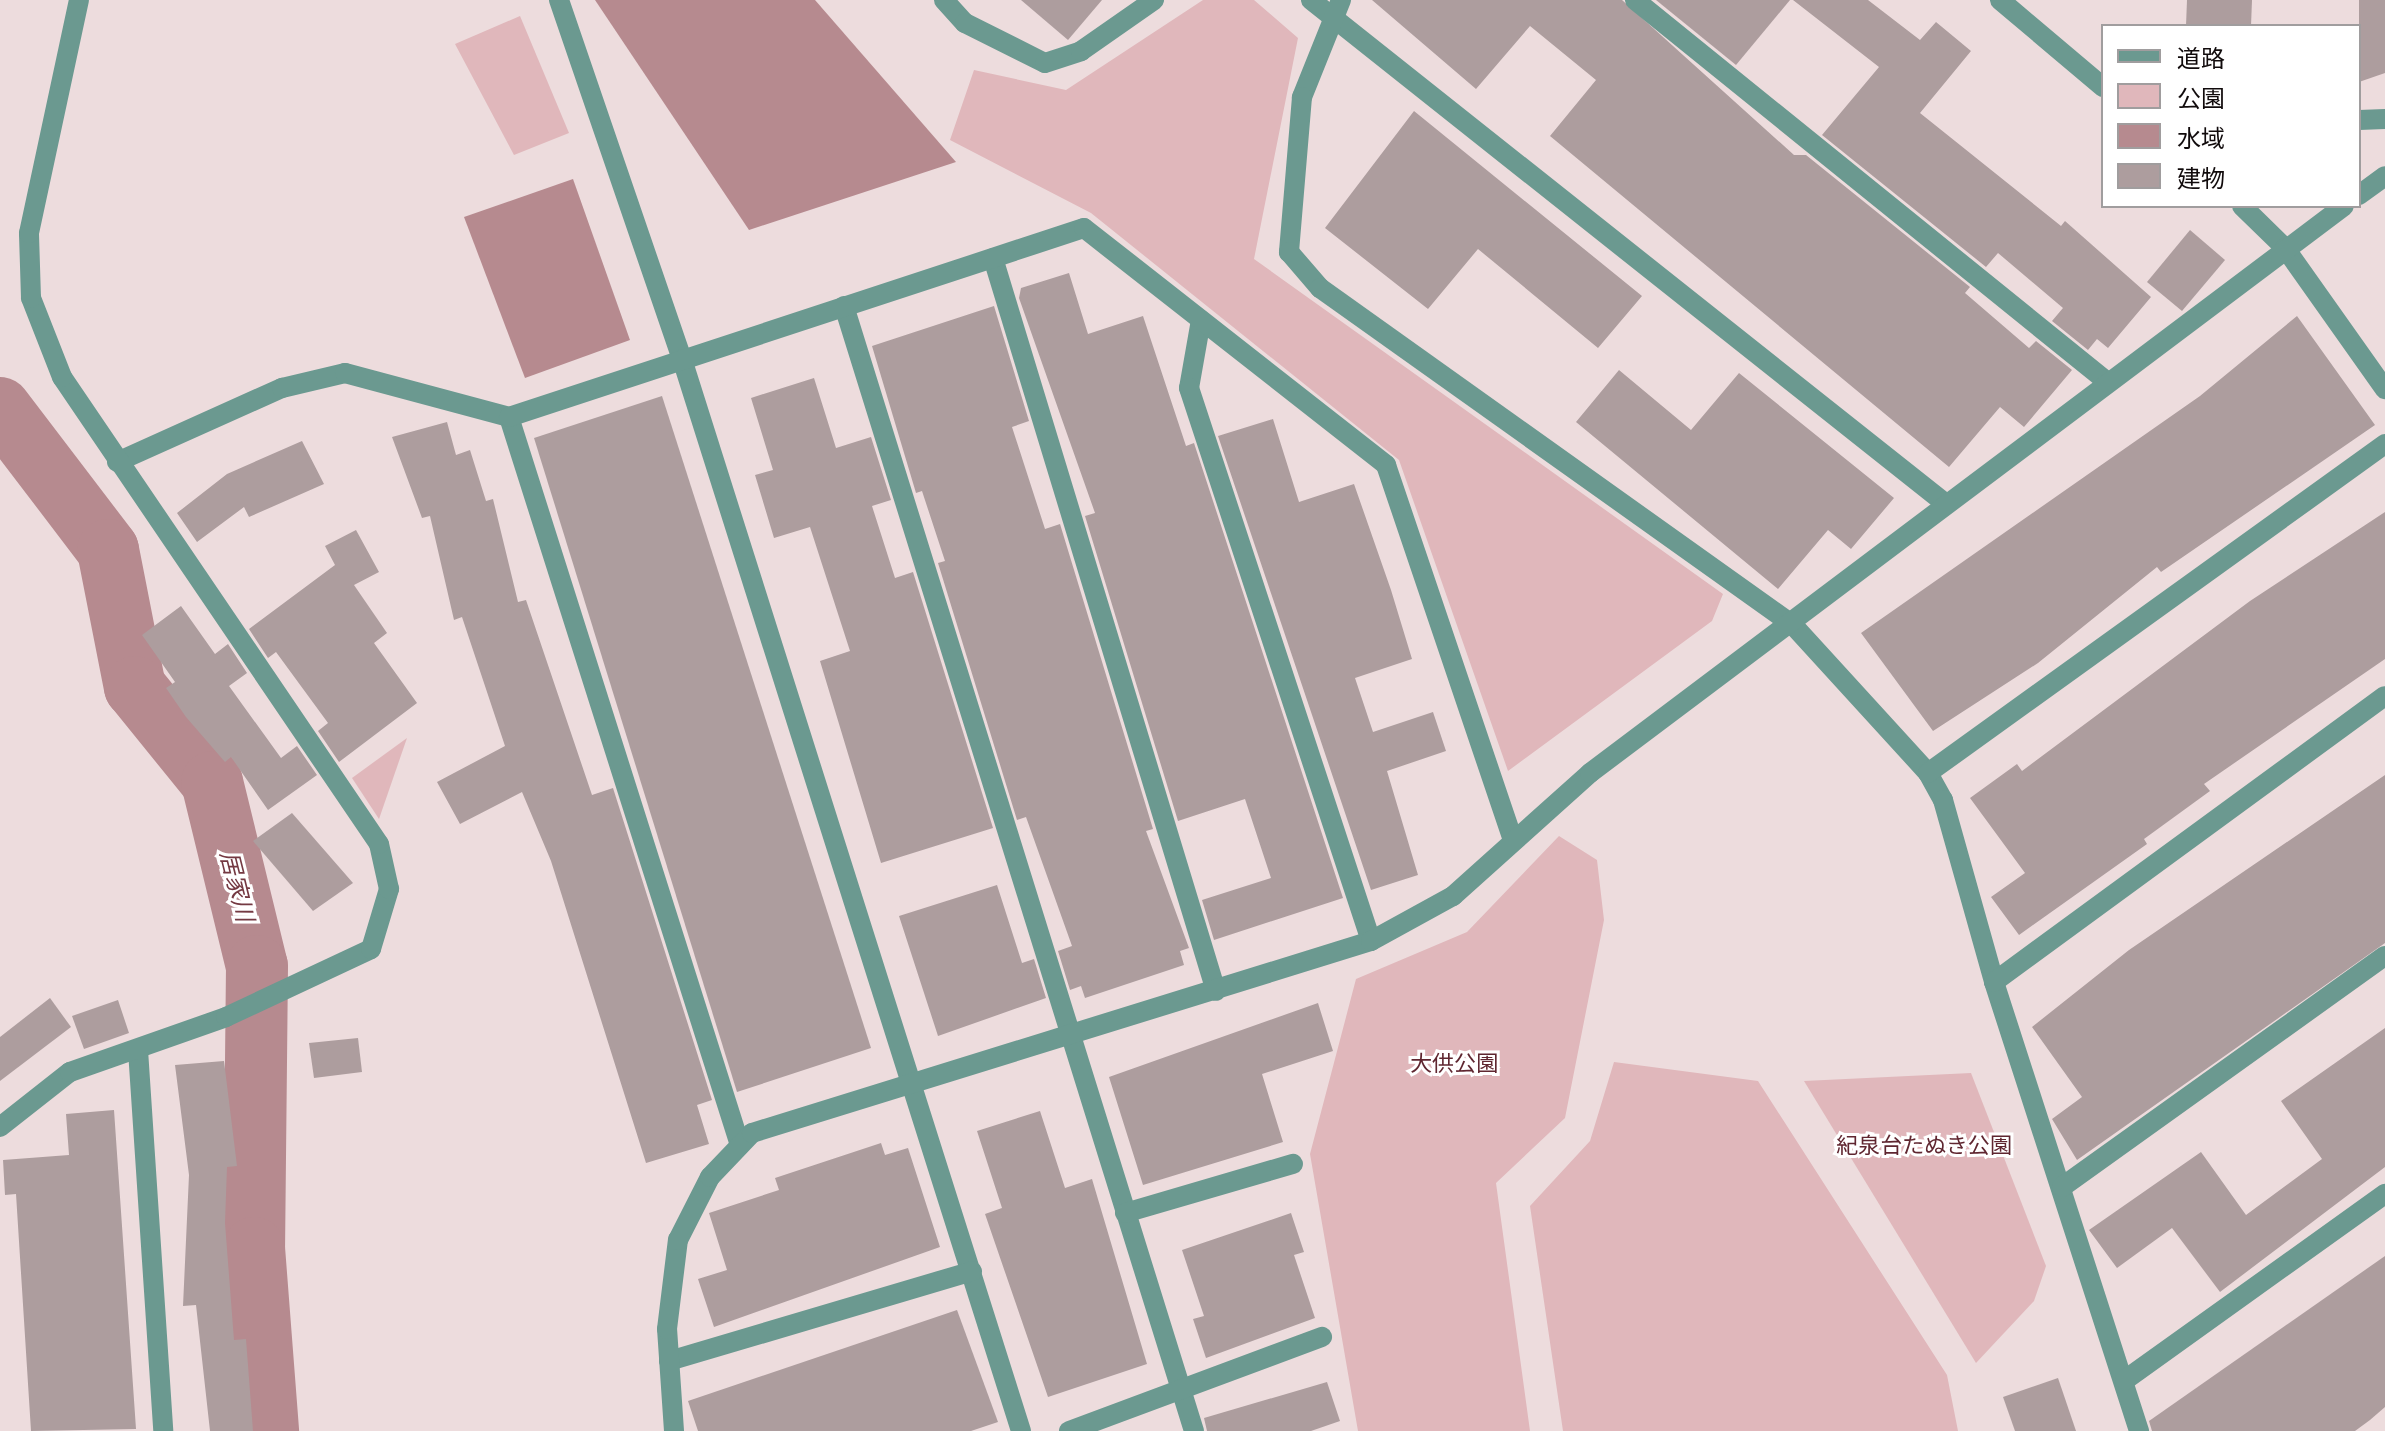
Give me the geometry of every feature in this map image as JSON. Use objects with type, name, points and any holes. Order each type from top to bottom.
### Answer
[{"type":"street","points":[[0,1127],[70,1072],[226,1017],[285,992],[371,949],[389,889],[379,844],[62,377],[31,298],[29,233],[79,0]]},
{"type":"street","points":[[559,0],[682,359],[914,1083],[1021,1431]]},
{"type":"street","points":[[944,0],[965,23],[1045,63],[1081,51],[1154,0]]},
{"type":"street","points":[[1311,0],[1335,7],[1946,504]]},
{"type":"street","points":[[1635,0],[2105,380]]},
{"type":"street","points":[[2000,0],[2101,85]]},
{"type":"street","points":[[1335,7],[1302,97],[1289,252],[1320,288],[1793,625],[1928,773],[1943,800],[1994,982],[2139,1431]]},
{"type":"street","points":[[2361,120],[2385,119]]},
{"type":"street","points":[[2361,194],[2385,176]]},
{"type":"street","points":[[2244,208],[2285,248],[2385,389]]},
{"type":"street","points":[[674,1431],[669,1361],[678,1240],[710,1177],[752,1133],[1371,941],[1453,896],[1512,837],[1793,625],[2105,380],[2341,208]]},
{"type":"street","points":[[117,462],[282,388],[345,373],[509,417],[1084,228],[1386,465],[1512,837]]},
{"type":"street","points":[[993,258],[1216,991]]},
{"type":"street","points":[[844,306],[1194,1431]]},
{"type":"street","points":[[1201,320],[1189,388],[1371,941]]},
{"type":"street","points":[[509,417],[740,1145]]},
{"type":"street","points":[[1928,773],[2385,444]]},
{"type":"street","points":[[1994,982],[2385,696]]},
{"type":"street","points":[[2062,1187],[2385,956]]},
{"type":"street","points":[[138,1050],[163,1431]]},
{"type":"street","points":[[1125,1213],[1293,1164]]},
{"type":"street","points":[[2125,1380],[2385,1194]]},
{"type":"street","points":[[669,1361],[972,1271]]},
{"type":"street","points":[[1069,1431],[1322,1337]]},
{"type":"green space","points":[[1203,0],[1254,0],[1298,38],[1254,259],[1723,594],[1712,621],[1508,771],[1399,460],[1091,213],[950,140],[974,70],[1066,90]]},
{"type":"green space","points":[[520,16],[569,133],[514,155],[455,44]]},
{"type":"green space","points":[[407,738],[379,819],[352,778]]},
{"type":"green space","name":"大供公園","points":[[1559,836],[1597,860],[1604,920],[1565,1118],[1496,1183],[1530,1431],[1358,1431],[1310,1154],[1356,979],[1467,932]]},
{"type":"green space","points":[[1614,1062],[1758,1081],[1947,1375],[1958,1431],[1563,1431],[1530,1206],[1590,1141]]},
{"type":"green space","name":"紀泉台たぬき公園","points":[[1971,1073],[2046,1266],[2034,1301],[1976,1363],[1804,1081]]},
{"type":"water","points":[[595,0],[815,0],[956,162],[749,230]]},
{"type":"water","points":[[573,179],[630,340],[525,378],[464,217]]},
{"type":"building","points":[[1021,0],[1102,0],[1068,40]]},
{"type":"building","points":[[1372,0],[1622,0],[1794,155],[1806,155],[1970,287],[1965,293],[2029,348],[2036,341],[2072,370],[2024,427],[2000,407],[1949,467],[1550,136],[1596,80],[1530,26],[1476,89]]},
{"type":"building","points":[[1656,0],[1790,0],[1736,65]]},
{"type":"building","points":[[1793,0],[1868,0],[1920,40],[1936,22],[1971,51],[1920,113],[2061,226],[2065,221],[2151,297],[2108,348],[2097,339],[2088,350],[2052,321],[2063,308],[1998,253],[1986,267],[1822,135],[1879,67]]},
{"type":"building","points":[[2187,0],[2252,0],[2251,24],[2186,24]]},
{"type":"building","points":[[2359,0],[2385,0],[2385,73],[2361,81],[2361,24]]},
{"type":"building","points":[[1414,111],[1642,296],[1598,348],[1478,249],[1428,309],[1325,228]]},
{"type":"building","points":[[2190,230],[2225,260],[2182,311],[2147,282]]},
{"type":"building","points":[[1069,273],[1088,334],[1143,316],[1186,446],[1194,443],[1343,898],[1214,940],[1202,900],[1271,878],[1245,799],[1178,821],[1085,516],[1095,513],[1019,298],[1021,288]]},
{"type":"building","points":[[994,306],[1029,421],[1012,427],[1045,529],[1060,524],[1153,829],[1146,831],[1189,948],[1180,951],[1184,965],[1085,998],[1081,986],[1070,990],[1058,951],[1072,946],[1026,817],[1017,820],[938,563],[945,561],[922,491],[916,493],[872,346]]},
{"type":"building","points":[[2297,316],[2375,425],[2161,572],[2157,567],[2038,663],[1933,731],[1861,633],[2200,396]]},
{"type":"building","points":[[1619,370],[1691,430],[1739,373],[1894,498],[1851,549],[1828,530],[1778,589],[1576,422]]},
{"type":"building","points":[[814,378],[836,448],[871,437],[891,500],[872,506],[895,578],[913,572],[993,828],[881,863],[820,661],[850,651],[810,527],[774,538],[755,475],[773,470],[751,398]]},
{"type":"building","points":[[662,396],[871,1048],[737,1092],[534,438]]},
{"type":"building","points":[[1273,419],[1299,502],[1354,484],[1391,590],[1412,659],[1355,678],[1373,732],[1433,712],[1446,751],[1387,771],[1418,875],[1371,890],[1218,436]]},
{"type":"building","points":[[447,422],[456,455],[470,450],[486,501],[493,499],[518,602],[526,600],[592,795],[613,788],[712,1100],[697,1105],[709,1144],[646,1163],[551,861],[522,792],[460,824],[437,782],[505,746],[462,617],[454,620],[430,516],[422,518],[392,437]]},
{"type":"building","points":[[302,441],[324,484],[249,517],[244,507],[197,542],[177,513],[227,474]]},
{"type":"building","points":[[2385,512],[2385,659],[2204,784],[2210,791],[2144,839],[2147,844],[2019,935],[1991,897],[2025,873],[1970,798],[2017,764],[2022,771],[2250,601]]},
{"type":"building","points":[[356,530],[379,572],[354,585],[387,633],[374,643],[417,703],[339,762],[318,731],[328,723],[276,652],[268,658],[249,629],[335,565],[325,546]]},
{"type":"building","points":[[181,606],[215,654],[228,644],[247,673],[229,686],[281,758],[297,746],[317,775],[268,810],[231,757],[225,762],[186,717],[166,688],[175,682],[142,635]]},
{"type":"building","points":[[2385,775],[2385,943],[2077,1160],[2052,1119],[2082,1097],[2032,1027],[2129,950]]},
{"type":"building","points":[[292,813],[353,883],[313,911],[253,841]]},
{"type":"building","points":[[997,885],[1022,963],[1034,959],[1046,998],[938,1036],[899,916]]},
{"type":"building","points":[[50,998],[71,1027],[0,1081],[0,1037]]},
{"type":"building","points":[[118,1000],[129,1033],[84,1049],[72,1016]]},
{"type":"building","points":[[1318,1003],[1333,1051],[1262,1074],[1283,1142],[1143,1185],[1109,1077]]},
{"type":"building","points":[[2385,1028],[2385,1167],[2220,1292],[2172,1228],[2117,1268],[2089,1230],[2201,1152],[2246,1215],[2322,1159],[2281,1101]]},
{"type":"building","points":[[358,1038],[362,1072],[314,1078],[309,1043]]},
{"type":"building","points":[[224,1061],[237,1166],[227,1167],[225,1223],[234,1340],[246,1339],[253,1431],[210,1431],[196,1305],[183,1306],[189,1175],[175,1065]]},
{"type":"building","points":[[114,1110],[136,1429],[31,1431],[16,1194],[5,1195],[3,1160],[69,1155],[66,1114]]},
{"type":"building","points":[[1040,1111],[1065,1188],[1092,1179],[1147,1364],[1048,1397],[985,1214],[1002,1208],[977,1131]]},
{"type":"building","points":[[881,1143],[885,1155],[908,1148],[940,1247],[714,1327],[698,1279],[727,1270],[709,1213],[779,1190],[775,1178]]},
{"type":"building","points":[[1291,1213],[1304,1252],[1294,1255],[1315,1318],[1206,1358],[1193,1319],[1204,1316],[1182,1250]]},
{"type":"building","points":[[2385,1256],[2385,1407],[2370,1420],[2355,1431],[2152,1431],[2149,1421]]},
{"type":"building","points":[[957,1310],[998,1422],[971,1431],[698,1431],[688,1401]]},
{"type":"building","points":[[2058,1378],[2076,1431],[2015,1431],[2003,1397]]},
{"type":"building","points":[[1327,1382],[1340,1421],[1311,1431],[1207,1431],[1204,1418]]},
{"type":"waterway","name":"居家川","points":[[0,408],[108,550],[135,687],[212,782],[257,966],[254,1248],[268,1431]]}]
